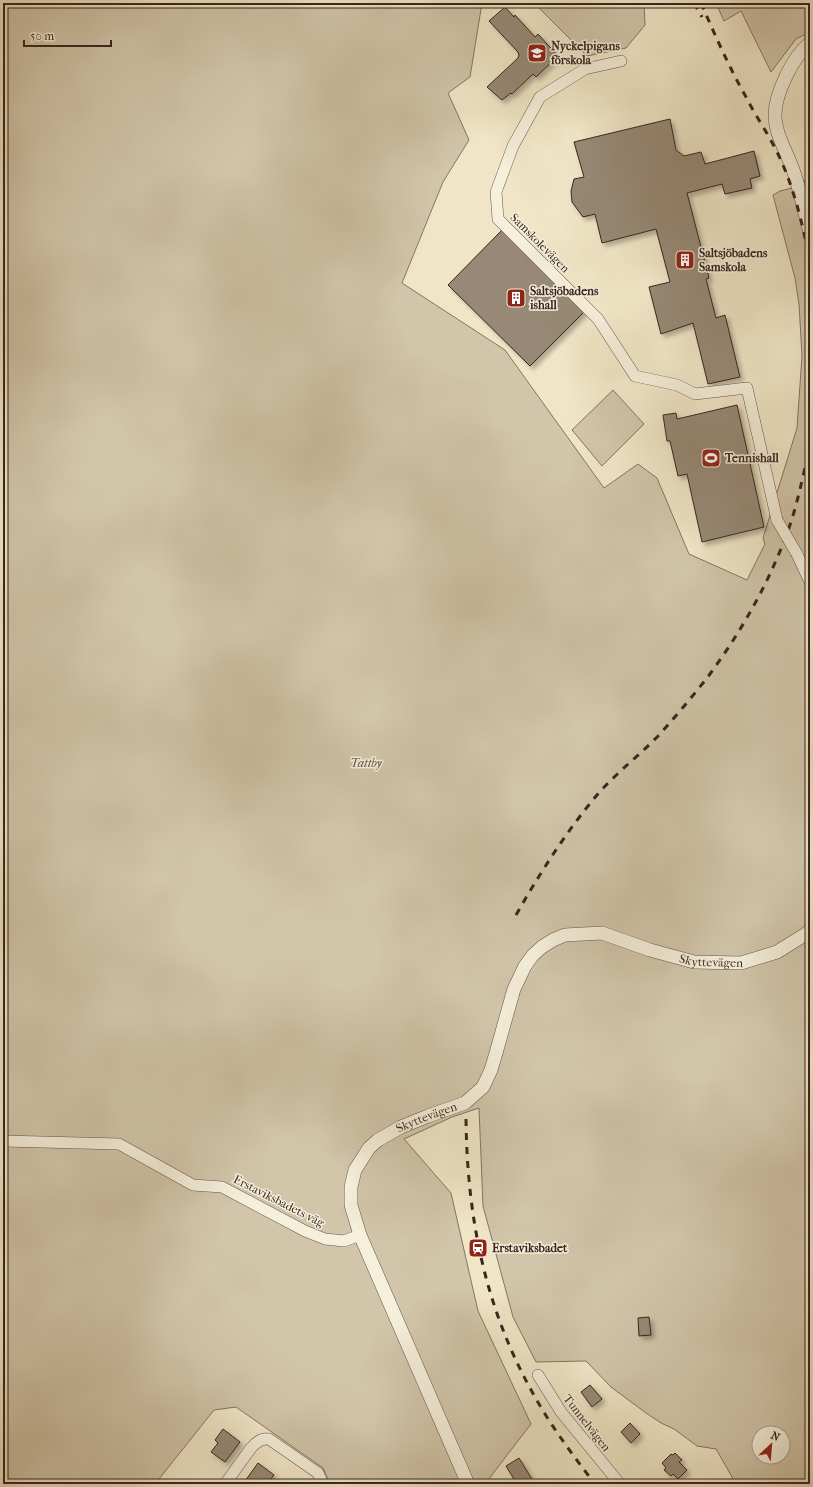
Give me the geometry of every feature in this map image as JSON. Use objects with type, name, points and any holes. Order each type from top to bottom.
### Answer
[{"type":"street","points":[[810,43],[796,58],[778,93],[775,117],[810,232]]},
{"type":"street","name":"Samskolevägen","points":[[621,61],[585,69],[540,97],[513,146],[496,192],[498,219],[598,319],[636,376],[678,385],[695,394],[747,388],[777,520],[797,554],[810,582]]},
{"type":"street","name":"Skyttevägen","points":[[468,1484],[360,1235],[351,1205],[351,1188],[355,1170],[369,1148],[378,1140],[408,1124],[465,1103],[483,1087],[491,1070],[514,989],[525,966],[533,955],[553,940],[565,935],[602,933],[650,950],[694,962],[741,962],[777,952],[810,930]]},
{"type":"street","name":"Erstaviksbadets väg","points":[[3,1141],[119,1144],[193,1185],[222,1187],[305,1232],[325,1239],[344,1241],[360,1235]]},
{"type":"street","name":"Tunnelvägen","points":[[538,1375],[560,1412],[620,1484]]},
{"type":"street","points":[[225,1484],[255,1442],[265,1438],[269,1439],[318,1472],[323,1484]]},
{"type":"green space","name":"Tattby","points":[[3,3],[482,3],[470,77],[448,93],[469,140],[443,182],[402,283],[505,350],[604,488],[638,464],[657,478],[689,554],[747,580],[765,544],[763,538],[797,428],[802,356],[799,304],[795,278],[773,195],[780,191],[796,187],[810,177],[810,1484],[736,1484],[716,1449],[697,1446],[674,1429],[661,1423],[646,1413],[611,1387],[586,1361],[536,1362],[513,1317],[483,1206],[479,1108],[452,1117],[404,1139],[451,1193],[478,1311],[531,1424],[485,1484],[330,1484],[323,1468],[236,1407],[214,1410],[155,1484],[3,1484]]},
{"type":"green space","points":[[534,3],[644,3],[645,25],[626,48],[587,56]]},
{"type":"green space","points":[[716,3],[810,3],[810,32],[796,39],[771,72],[741,11],[724,21]]},
{"type":"green space","points":[[613,390],[644,424],[602,466],[572,430]]},
{"type":"building","name":"Nyckelpigans förskola","points":[[505,7],[514,17],[515,15],[535,37],[538,34],[558,56],[536,77],[533,74],[512,94],[511,93],[502,100],[487,87],[518,58],[519,55],[518,52],[489,21]]},
{"type":"building","name":"Saltsjöbadens Samskola","points":[[670,119],[676,150],[684,156],[701,152],[705,164],[754,151],[760,176],[750,179],[752,188],[725,194],[722,184],[687,193],[709,278],[706,279],[716,318],[725,315],[740,377],[708,384],[693,323],[661,334],[649,287],[670,282],[656,229],[602,243],[595,214],[583,217],[572,202],[571,191],[574,179],[584,177],[574,142]]},
{"type":"building","name":"Saltsjöbadens ishall","points":[[503,229],[585,311],[530,366],[448,285]]},
{"type":"building","name":"Tennishall","points":[[737,405],[764,527],[702,542],[687,474],[678,476],[670,441],[667,441],[663,415],[676,413],[677,419]]},
{"type":"building","points":[[649,1317],[651,1335],[639,1336],[638,1318]]},
{"type":"building","points":[[590,1385],[602,1399],[592,1407],[581,1392]]},
{"type":"building","points":[[630,1423],[640,1434],[631,1443],[621,1432]]},
{"type":"building","points":[[223,1429],[240,1442],[225,1462],[211,1452],[218,1443],[215,1440]]},
{"type":"building","points":[[675,1453],[682,1460],[679,1462],[687,1470],[678,1479],[673,1474],[671,1476],[664,1470],[666,1468],[662,1463],[671,1454],[673,1455]]},
{"type":"building","points":[[519,1458],[535,1484],[517,1484],[506,1466]]},
{"type":"building","points":[[258,1463],[274,1475],[267,1484],[249,1484],[245,1481]]},
{"type":"railway","points":[[694,3],[702,17]]},
{"type":"railway","points":[[701,3],[734,74],[772,143],[788,177],[805,236],[810,264]]},
{"type":"railway","points":[[516,915],[534,884],[575,823],[604,787],[652,742],[690,699],[720,660],[744,623],[775,563],[791,522],[810,446]]},
{"type":"railway","points":[[466,1119],[467,1154],[475,1224],[481,1258],[501,1324],[514,1356],[544,1413],[577,1461],[595,1484]]},
{"type":"place","name":"Nyckelpigans förskola","points":[[537,53]]},
{"type":"place","name":"Saltsjöbadens Samskola","points":[[685,260]]},
{"type":"place","name":"Saltsjöbadens ishall","points":[[516,298]]},
{"type":"place","name":"Tennishall","points":[[711,458]]},
{"type":"place","name":"Erstaviksbadet","points":[[478,1248]]}]
